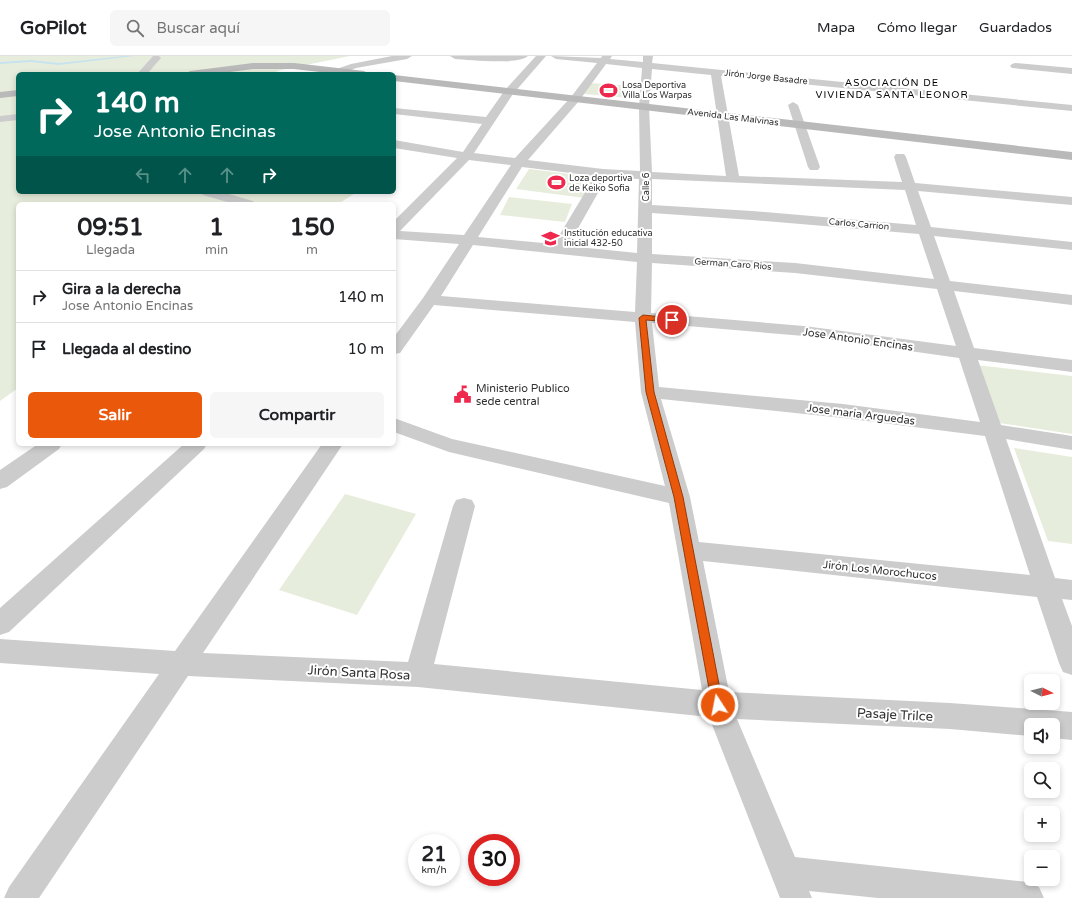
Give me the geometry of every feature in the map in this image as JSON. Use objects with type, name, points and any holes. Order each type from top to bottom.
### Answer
[{"type":"street","points":[[209,72],[266,66],[294,66],[335,72],[354,66],[407,56]]},
{"type":"street","points":[[455,56],[493,59],[523,56]]},
{"type":"street","points":[[396,227],[466,156],[509,92],[541,56]]},
{"type":"street","name":"Jirón Jorge Basadre","points":[[556,56],[648,61],[715,71],[1072,108]]},
{"type":"street","points":[[144,72],[156,58]]},
{"type":"street","points":[[396,347],[430,300],[519,162],[575,99],[605,58]]},
{"type":"street","name":"Calle 6","points":[[648,61],[644,107],[646,209],[643,318],[650,392],[679,497],[718,705],[790,885]]},
{"type":"street","points":[[1015,66],[1072,71]]},
{"type":"street","points":[[715,71],[733,180]]},
{"type":"street","name":"Avenida Las Malvinas","points":[[396,78],[800,126],[1072,156]]},
{"type":"street","points":[[0,95],[16,93]]},
{"type":"street","points":[[793,105],[814,167]]},
{"type":"street","points":[[396,111],[489,121]]},
{"type":"street","points":[[0,119],[16,117]]},
{"type":"street","points":[[396,144],[466,156],[646,176],[909,186],[1072,201]]},
{"type":"street","points":[[900,157],[1072,663]]},
{"type":"street","points":[[559,249],[603,172]]},
{"type":"street","points":[[215,194],[241,202]]},
{"type":"street","name":"Carlos Carrion","points":[[646,209],[735,213],[924,229],[1072,246]]},
{"type":"street","name":"German Caro Rios","points":[[396,235],[469,240],[644,258],[795,268],[1072,300]]},
{"type":"street","name":"Jose Antonio Encinas","points":[[430,300],[804,331],[1072,366]]},
{"type":"street","name":"Jose maria Arguedas","points":[[650,392],[843,410],[992,430],[1072,443]]},
{"type":"street","points":[[396,426],[449,445],[679,497]]},
{"type":"street","points":[[0,481],[49,446]]},
{"type":"street","points":[[0,624],[195,446]]},
{"type":"street","points":[[20,898],[332,446]]},
{"type":"street","points":[[418,675],[464,506]]},
{"type":"street","name":"Jirón Los Morochucos","points":[[689,550],[1072,590]]},
{"type":"street","name":"Jirón Santa Rosa","points":[[0,651],[182,664],[418,675],[718,705]]},
{"type":"street","name":"Pasaje Trilce","points":[[718,705],[950,716],[1072,726]]},
{"type":"street","points":[[790,885],[1028,898]]},
{"type":"green space","points":[[0,56],[350,56],[276,72],[16,72],[16,194],[354,194],[341,202],[16,202],[16,389],[0,401]]},
{"type":"green space","name":"Losa Deportiva Villa Los Warpas","points":[[590,83],[634,86],[629,98],[584,94]]},
{"type":"green space","name":"Loza deportiva de Keiko Sofia","points":[[529,169],[595,177],[585,198],[516,189]]},
{"type":"green space","points":[[509,197],[572,204],[565,222],[500,215]]},
{"type":"green space","points":[[976,365],[1072,376],[1072,434],[999,423]]},
{"type":"green space","points":[[1014,448],[1072,457],[1072,544],[1048,541]]},
{"type":"green space","points":[[345,494],[416,514],[357,615],[279,590]]},
{"type":"waterway","points":[[0,63],[31,61],[59,64],[132,56]]},
{"type":"place","name":"Losa Deportiva Villa Los Warpas","points":[[609,90]]},
{"type":"place","name":"Loza deportiva de Keiko Sofia","points":[[556,183]]},
{"type":"place","name":"Institución educativa inicial 432-50","points":[[551,238]]},
{"type":"place","name":"Ministerio Publico sede central","points":[[463,394]]},
{"type":"district","name":"ASOCIACIÓN DE VIVIENDA SANTA LEONOR","points":[[892,88]]},
{"type":"route","points":[[672,320],[643,318],[650,392],[679,497],[718,705]]}]
